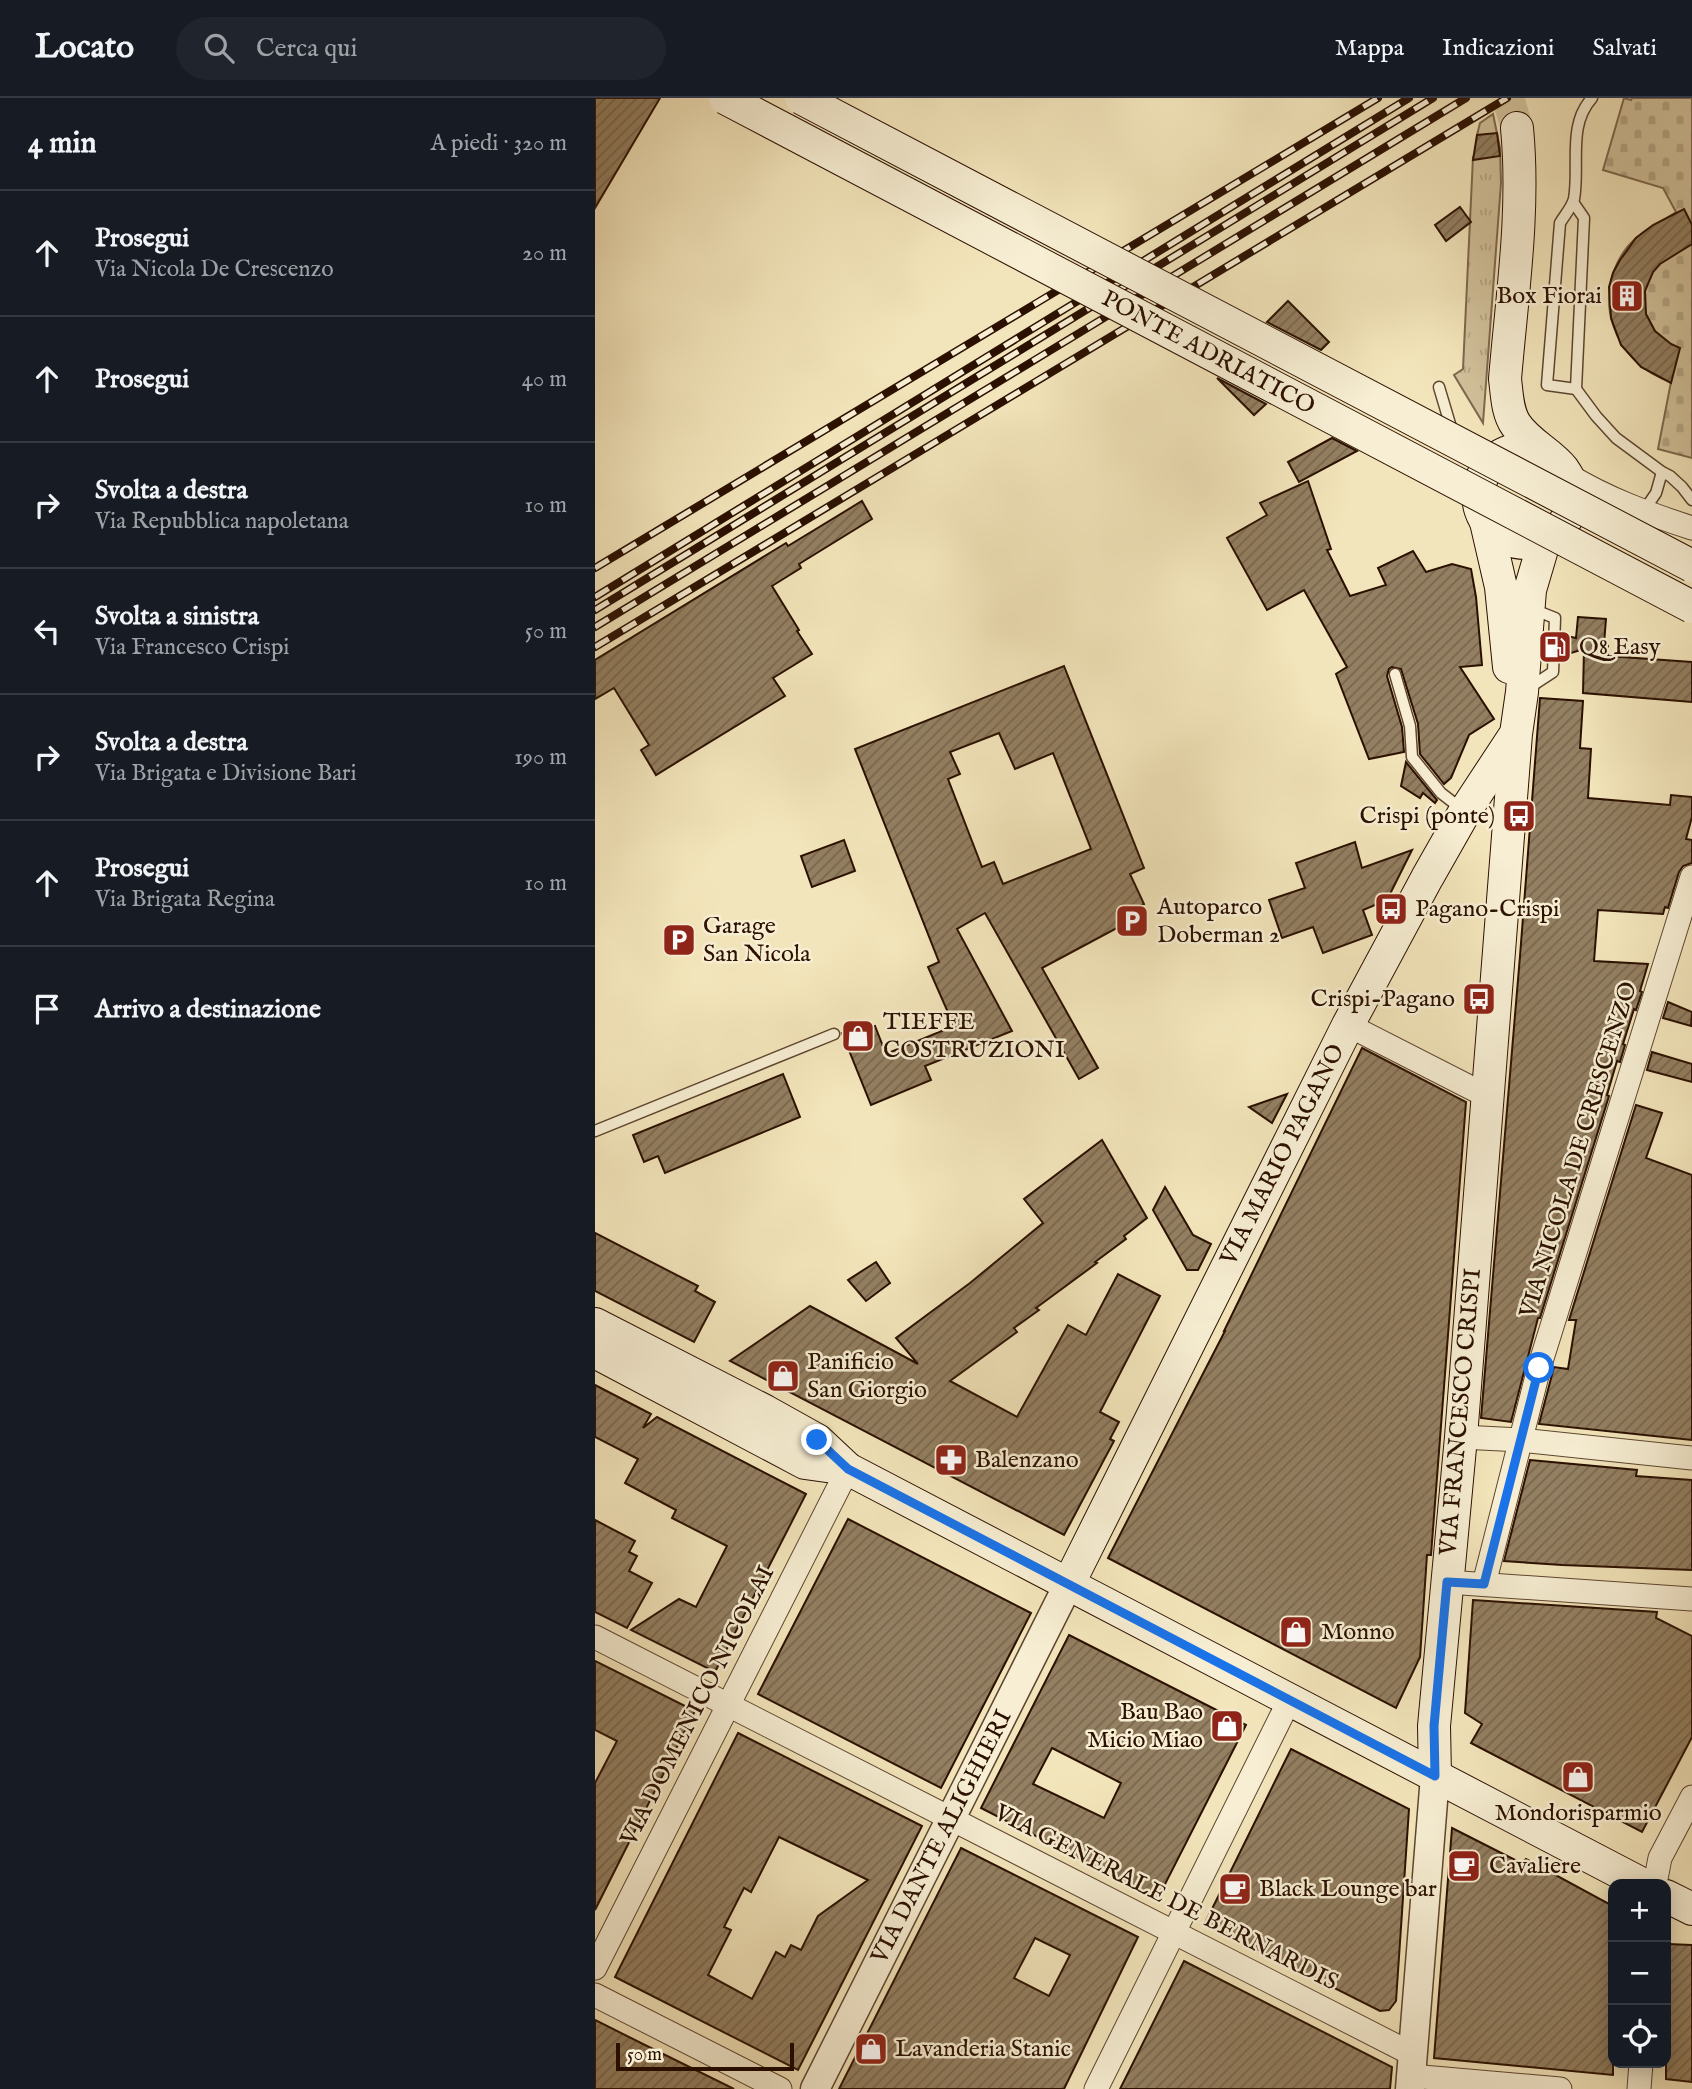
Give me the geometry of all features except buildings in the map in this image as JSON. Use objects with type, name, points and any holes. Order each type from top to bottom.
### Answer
[{"type":"main road","name":"PONTE ADRIATICO","points":[[725,98],[1692,607]]},
{"type":"main road","name":"PONTE ADRIATICO","points":[[801,98],[1692,566]]},
{"type":"main road","points":[[1505,379],[1509,409],[1515,424],[1555,459],[1568,475],[1572,495],[1570,510],[1558,530],[1545,539],[1532,543],[1513,542],[1496,533],[1486,522],[1478,498],[1479,469],[1494,427],[1505,379],[1520,194],[1517,128]]},
{"type":"main road","points":[[1479,469],[1503,453],[1521,449],[1545,453]]},
{"type":"main road","name":"VIA FRANCESCO CRISPI","points":[[1486,522],[1501,587],[1516,734]]},
{"type":"main road","name":"VIA FRANCESCO CRISPI","points":[[1435,1776],[1434,1726],[1461,1437],[1516,734],[1522,692],[1529,590],[1545,539]]},
{"type":"main road","name":"VIA MARIO PAGANO","points":[[1068,1585],[1348,1025],[1465,811],[1516,734]]},
{"type":"main road","points":[[596,1331],[765,1411],[817,1440],[848,1469],[1632,1879]]},
{"type":"main road","points":[[1671,1898],[1692,1909]]},
{"type":"street","points":[[1568,475],[1643,512],[1692,528]]},
{"type":"street","points":[[1545,539],[1692,616]]},
{"type":"street","name":"VIA NICOLA DE CRESCENZO","points":[[1484,1584],[1543,1355],[1692,877]]},
{"type":"street","points":[[1348,1025],[1487,1096]]},
{"type":"street","points":[[1461,1437],[1521,1440],[1692,1458]]},
{"type":"street","name":"VIA DOMENICO NICOLAI","points":[[595,1968],[848,1469]]},
{"type":"street","points":[[1447,1582],[1692,1599]]},
{"type":"street","name":"VIA DANTE ALIGHIERI","points":[[815,2089],[1068,1585]]},
{"type":"street","name":"VIA GENERALE DE BERNARDIS","points":[[595,1637],[1174,1931],[1412,2073]]},
{"type":"street","points":[[1095,2089],[1289,1701]]},
{"type":"street","name":"VIA FRANCESCO CRISPI","points":[[1412,2073],[1435,1776]]},
{"type":"street","points":[[1656,1879],[1660,1858],[1692,1797]]},
{"type":"street","points":[[595,1995],[780,2089]]},
{"type":"street","points":[[1639,2089],[1641,2068]]},
{"type":"street","points":[[1412,2073],[1560,2089]]},
{"type":"lane","points":[[1576,389],[1547,385],[1560,223],[1573,202],[1578,123],[1584,106],[1592,98]]},
{"type":"lane","points":[[1573,202],[1584,218],[1576,389],[1616,438],[1670,476],[1692,500]]},
{"type":"lane","points":[[1439,387],[1456,444],[1479,469]]},
{"type":"lane","points":[[1643,512],[1656,494],[1662,472]]},
{"type":"lane","points":[[1395,674],[1410,726],[1412,757],[1441,793],[1465,811]]},
{"type":"lane","points":[[595,1131],[834,1034]]},
{"type":"green space","points":[[1624,98],[1692,98],[1692,458],[1658,449],[1671,382],[1651,373],[1634,360],[1613,325],[1609,306],[1610,285],[1616,265],[1628,246],[1645,231],[1676,212],[1663,188],[1603,170]]},
{"type":"green space","points":[[1493,114],[1500,148],[1501,183],[1483,423],[1454,375],[1463,369],[1473,157],[1486,155],[1477,135],[1480,123]]},
{"type":"tunnel","points":[[1508,98],[1517,128]]},
{"type":"railway","points":[[595,568],[1378,98]]},
{"type":"railway","points":[[595,597],[1409,98]]},
{"type":"railway","points":[[595,610],[1433,98]]},
{"type":"railway","points":[[595,627],[1466,98]]},
{"type":"railway","points":[[595,647],[1507,98]]},
{"type":"place","name":"Box Fiorai","points":[[1627,296]]},
{"type":"place","name":"Q8 Easy","points":[[1555,647]]},
{"type":"place","name":"Crispi (ponte)","points":[[1519,816]]},
{"type":"place","name":"Pagano-Crispi","points":[[1391,909]]},
{"type":"place","name":"Autoparco Doberman 2","points":[[1132,921]]},
{"type":"place","name":"Garage San Nicola","points":[[679,940]]},
{"type":"place","name":"Crispi-Pagano","points":[[1479,999]]},
{"type":"place","name":"TIEFFE COSTRUZIONI","points":[[858,1036]]},
{"type":"place","name":"Panificio San Giorgio","points":[[783,1376]]},
{"type":"place","name":"Balenzano","points":[[951,1460]]},
{"type":"place","name":"Monno","points":[[1296,1632]]},
{"type":"place","name":"Bau Bao Micio Miao","points":[[1227,1726]]},
{"type":"place","name":"Mondorisparmio","points":[[1578,1777]]},
{"type":"place","name":"Cavaliere","points":[[1464,1866]]},
{"type":"place","name":"Black Lounge bar","points":[[1235,1889]]},
{"type":"place","name":"Lavanderia Stanic","points":[[871,2049]]},
{"type":"route","points":[[817,1440],[848,1469],[1435,1776],[1434,1726],[1447,1582],[1484,1584],[1539,1368]]}]
